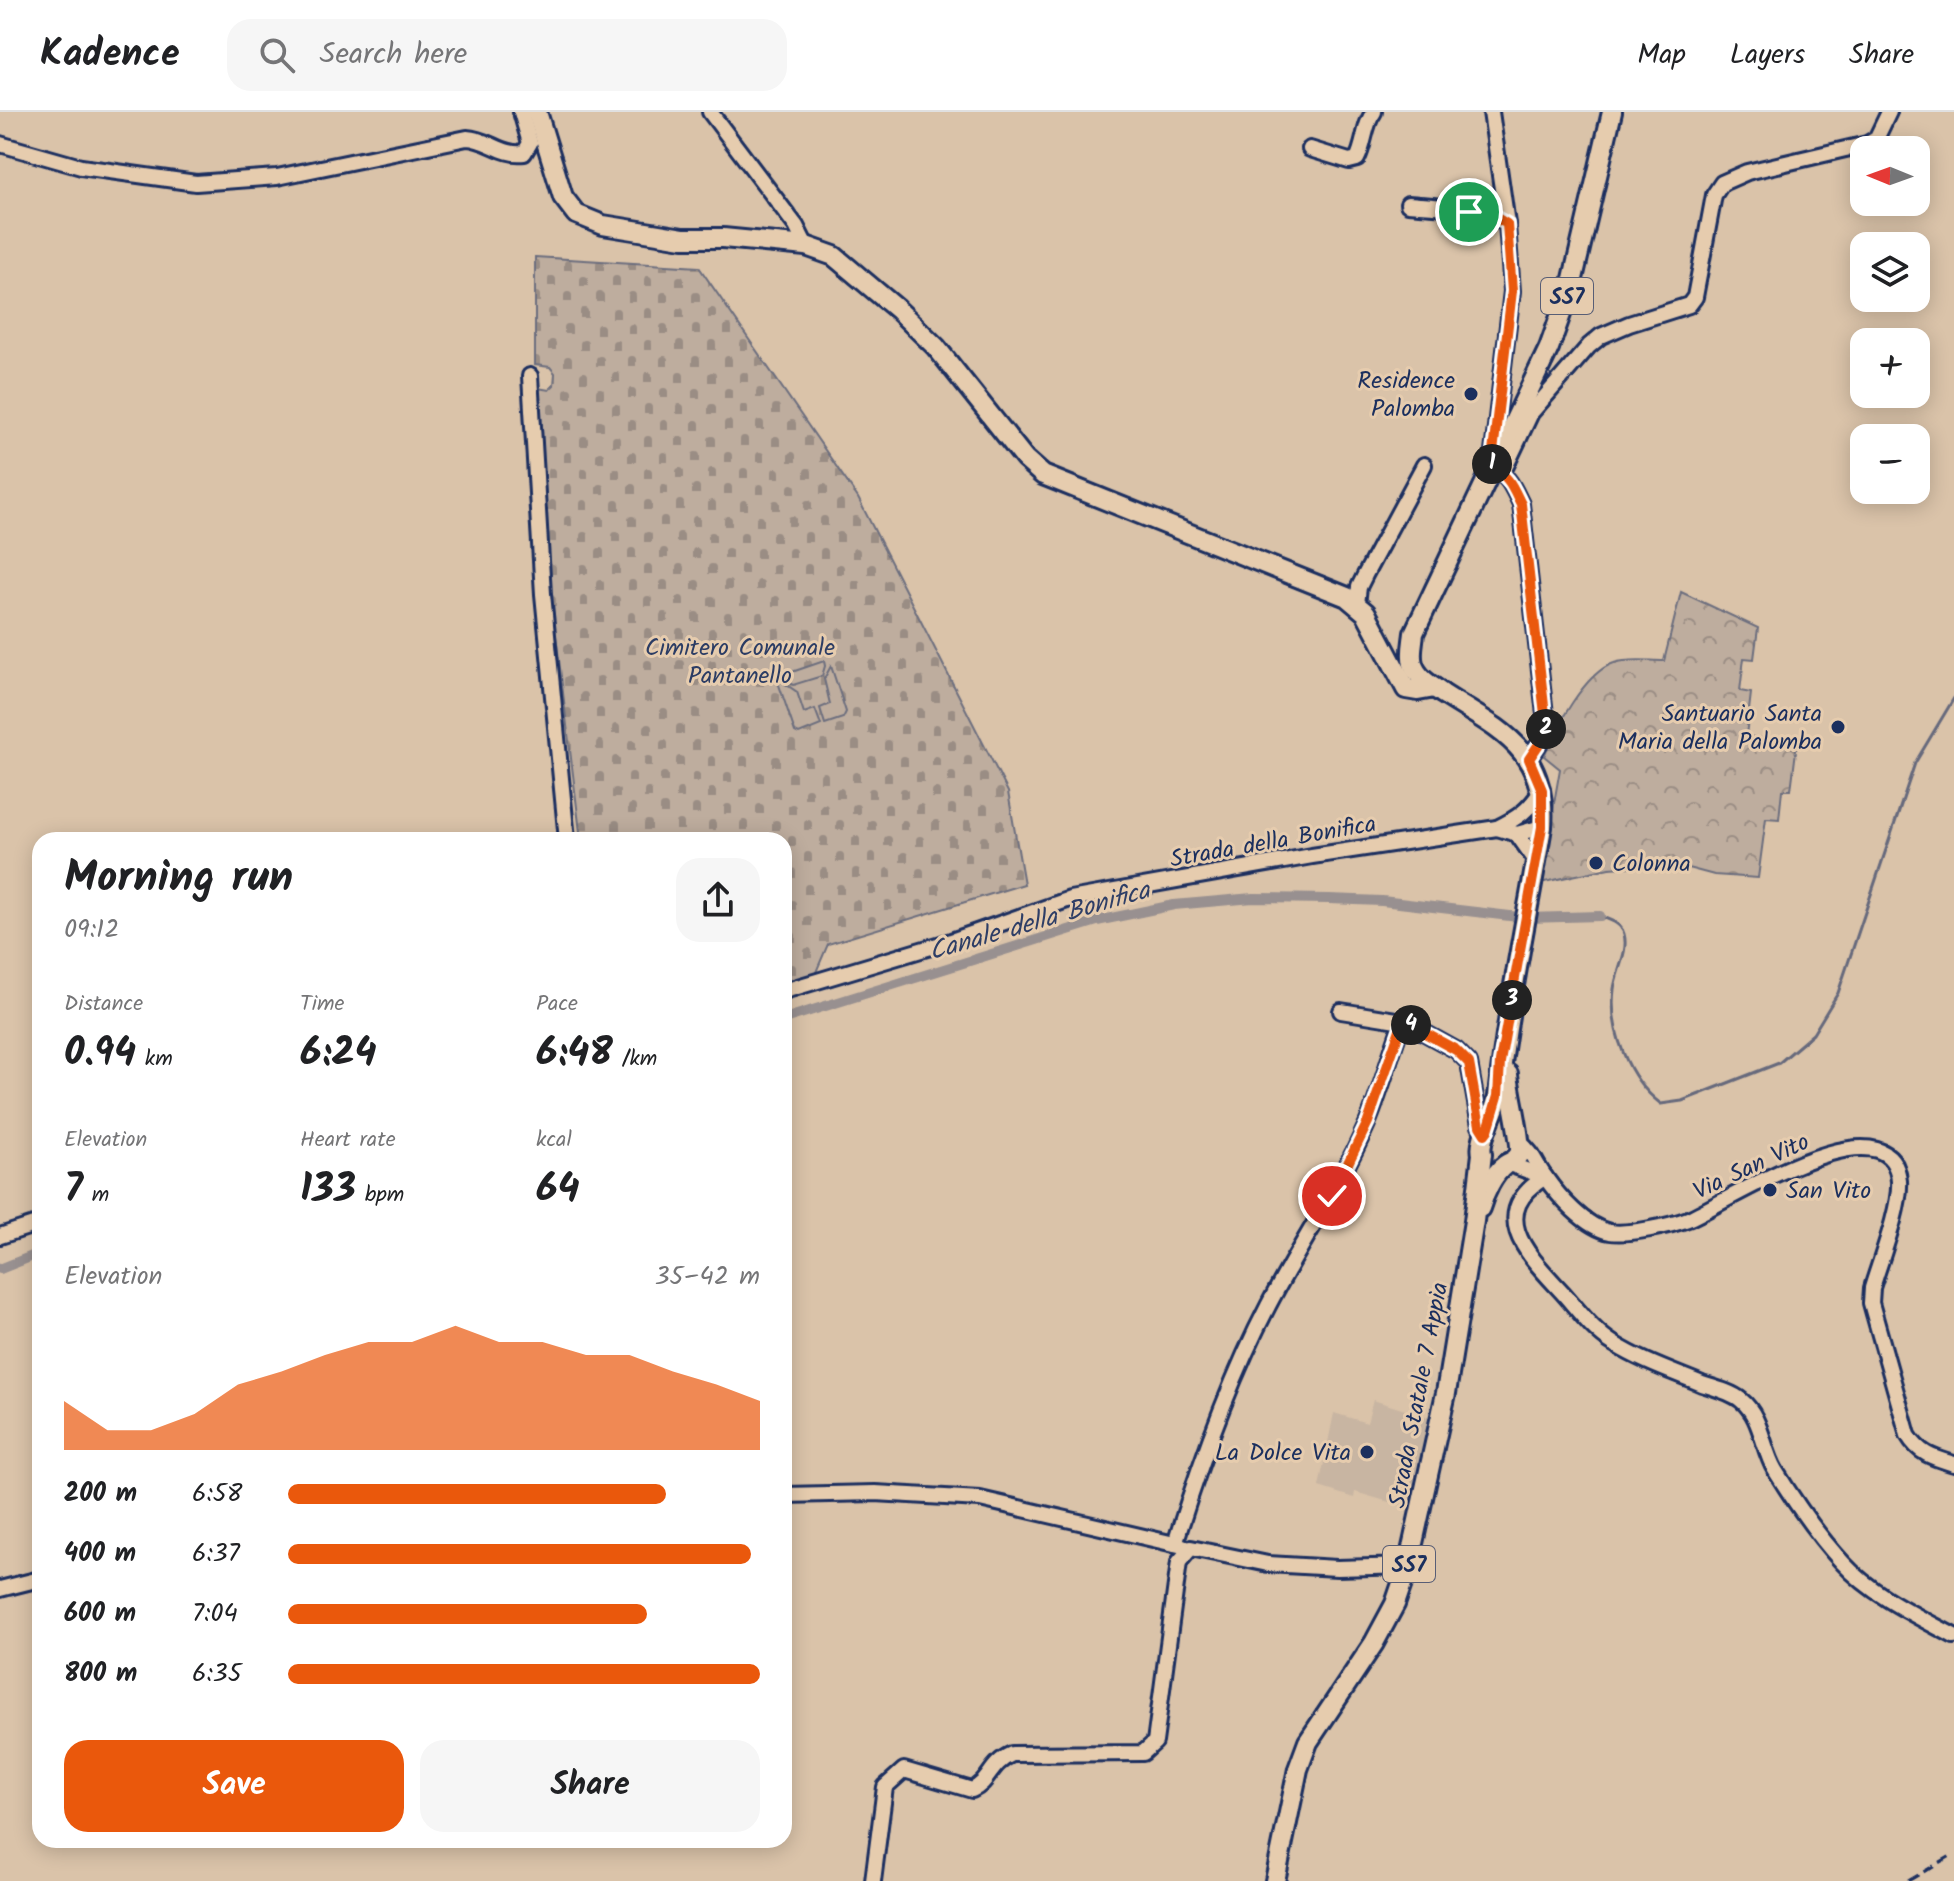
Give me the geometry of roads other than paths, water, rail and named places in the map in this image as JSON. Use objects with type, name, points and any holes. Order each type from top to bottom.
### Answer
[{"type":"main road","points":[[537,112],[563,197],[576,214],[603,225],[683,238],[723,238],[806,246],[834,256],[936,347],[1025,459],[1043,475],[1347,597],[1366,613],[1406,689],[1418,691],[1435,688]]},
{"type":"main road","name":"Strada Statale 7 Appia","points":[[1275,1881],[1298,1769],[1308,1742],[1374,1643],[1395,1604],[1408,1566],[1446,1393],[1474,1221],[1481,1144],[1496,1106],[1542,827],[1542,790],[1529,759],[1514,740],[1494,725],[1421,678],[1413,664],[1414,633],[1497,471],[1549,348],[1572,283],[1612,112]]},
{"type":"main road","name":"Strada Statale 7 Appia","points":[[1474,1221],[1484,1196],[1506,1165],[1519,1153],[1504,1045]]},
{"type":"main road","points":[[1486,1132],[1503,1126],[1518,1138]]},
{"type":"main road","points":[[1482,1154],[1489,1162],[1506,1165]]},
{"type":"street","points":[[0,144],[81,167],[196,183],[277,177],[467,138],[480,139],[512,155],[524,153],[530,143],[521,112]]},
{"type":"street","points":[[710,112],[796,226],[806,246]]},
{"type":"street","points":[[1310,149],[1349,161],[1357,159],[1370,116],[1374,112]]},
{"type":"street","points":[[1491,112],[1507,224],[1512,291],[1497,471],[1521,504],[1547,732],[1529,759]]},
{"type":"street","points":[[1497,471],[1531,413],[1589,346],[1601,336],[1629,324],[1689,305],[1695,297],[1714,195],[1722,183],[1747,172],[1867,144],[1876,139],[1889,112]]},
{"type":"street","points":[[1408,204],[1495,217],[1507,224]]},
{"type":"street","points":[[530,376],[543,594],[566,832]]},
{"type":"street","points":[[1357,604],[1359,587],[1424,465]]},
{"type":"street","points":[[1497,828],[1531,808],[1542,790]]},
{"type":"street","points":[[1520,817],[1542,827]]},
{"type":"street","points":[[1497,828],[1517,834],[1542,827]]},
{"type":"street","name":"Strada della Bonifica","points":[[792,989],[951,941],[1070,899],[1312,856],[1497,828]]},
{"type":"street","points":[[1517,834],[1535,869]]},
{"type":"street","points":[[1341,1011],[1403,1021],[1456,1050],[1469,1063],[1478,1118],[1486,1132]]},
{"type":"street","points":[[1175,1544],[1197,1473],[1233,1384],[1267,1308],[1332,1196],[1368,1122],[1403,1021]]},
{"type":"street","name":"Via San Vito","points":[[1518,1138],[1529,1149],[1545,1177],[1584,1218],[1614,1233],[1689,1219],[1751,1184],[1806,1161],[1843,1150],[1878,1150],[1895,1166],[1899,1193],[1872,1288],[1871,1303],[1914,1447],[1925,1455],[1954,1464]]},
{"type":"street","name":"Via San Vito","points":[[1506,1165],[1545,1177]]},
{"type":"street","points":[[1545,1177],[1528,1188],[1516,1211],[1518,1237],[1530,1257],[1601,1336],[1663,1369],[1739,1398],[1751,1410],[1774,1468],[1844,1564],[1879,1592],[1954,1636]]},
{"type":"street","points":[[0,1236],[32,1226]]},
{"type":"street","points":[[792,1495],[875,1493],[980,1499],[1268,1564],[1337,1568],[1408,1566]]},
{"type":"street","points":[[873,1881],[885,1787],[904,1770],[972,1790],[982,1785],[994,1765],[1012,1754],[1143,1753],[1155,1742],[1179,1562],[1191,1548]]},
{"type":"street","points":[[0,1589],[32,1581]]},
{"type":"waterway","points":[[1600,916],[1615,922],[1624,934],[1624,955],[1617,975],[1613,1005],[1618,1037],[1630,1067],[1649,1094],[1661,1104],[1682,1101],[1779,1063],[1813,1034],[1838,993],[1915,763],[1954,698]]},
{"type":"waterway","name":"Canale della Bonifica","points":[[792,1016],[1097,921],[1174,905],[1253,898],[1329,899],[1382,901],[1527,918],[1600,916]]},
{"type":"waterway","name":"Canale della Bonifica","points":[[0,1269],[32,1256]]},
{"type":"railway","points":[[1908,1881],[1954,1854]]},
{"type":"place","name":"Residence Palomba","points":[[1471,394]]},
{"type":"place","name":"Santuario Santa Maria della Palomba","points":[[1838,727]]},
{"type":"place","name":"Colonna","points":[[1596,863]]},
{"type":"place","name":"San Vito","points":[[1770,1190]]},
{"type":"place","name":"La Dolce Vita","points":[[1367,1452]]},
{"type":"park label","name":"Cimitero Comunale Pantanello","points":[[740,661]]}]
